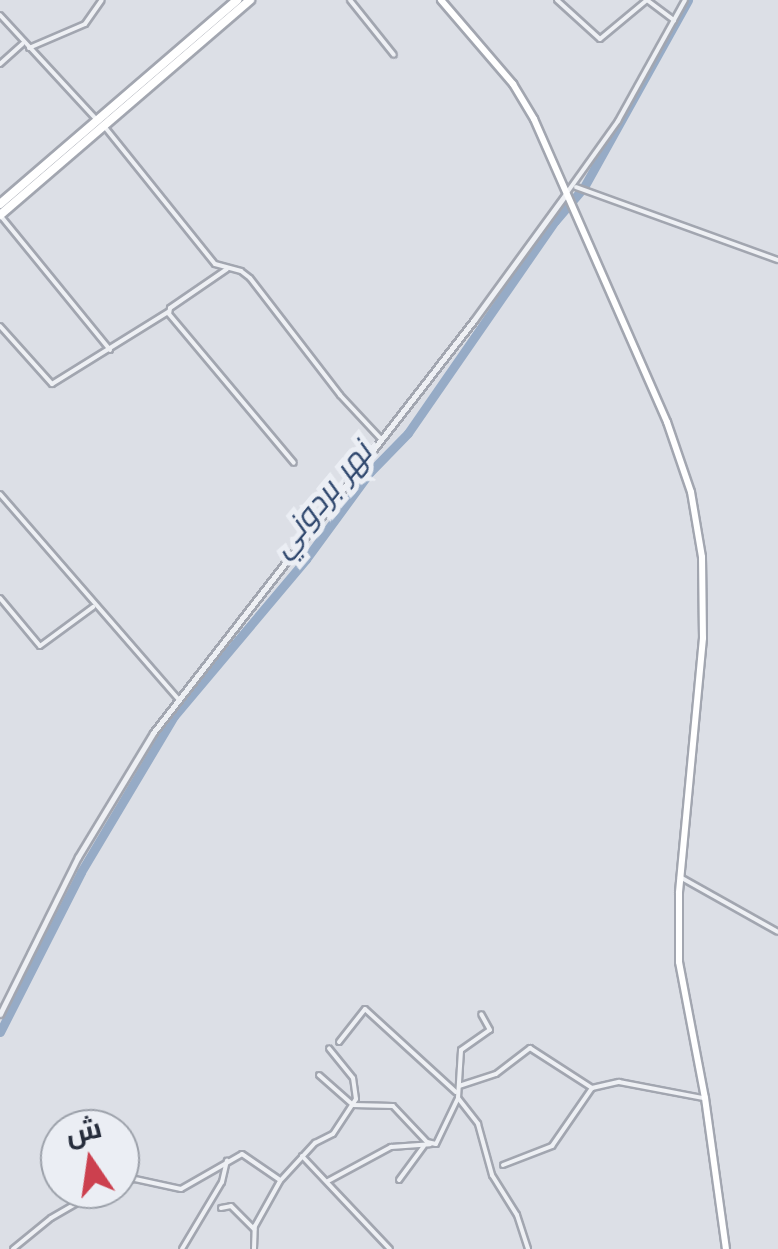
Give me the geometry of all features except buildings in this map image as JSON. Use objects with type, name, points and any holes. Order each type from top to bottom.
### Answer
[{"type":"highway","points":[[0,216],[236,4],[250,0]]},
{"type":"highway","points":[[0,204],[100,123]]},
{"type":"main road","points":[[441,0],[524,100],[676,442],[700,537],[703,638],[680,877],[678,962],[705,1098],[726,1249]]},
{"type":"street","points":[[29,48],[84,24],[102,0]]},
{"type":"street","points":[[350,0],[394,55]]},
{"type":"street","points":[[557,0],[600,39],[647,0],[674,20]]},
{"type":"street","points":[[0,1014],[78,857],[153,733],[577,188],[685,0]]},
{"type":"street","points":[[0,15],[100,123],[214,264],[241,271],[250,278],[340,394],[381,439]]},
{"type":"street","points":[[0,64],[24,42]]},
{"type":"street","points":[[577,188],[778,260]]},
{"type":"street","points":[[0,216],[110,350]]},
{"type":"street","points":[[0,326],[52,384],[168,312],[227,269]]},
{"type":"street","points":[[168,312],[294,463]]},
{"type":"street","points":[[0,494],[179,700]]},
{"type":"street","points":[[0,598],[40,646],[95,606]]},
{"type":"street","points":[[680,877],[778,932]]},
{"type":"street","points":[[339,1042],[366,1009],[458,1092],[478,1124],[492,1175],[517,1215],[528,1249]]},
{"type":"street","points":[[326,1182],[392,1148],[427,1145],[441,1139],[458,1092],[462,1046],[490,1030],[481,1014]]},
{"type":"street","points":[[254,1249],[254,1229],[280,1181],[302,1156],[333,1134],[353,1106],[353,1078],[329,1048]]},
{"type":"street","points":[[458,1092],[496,1074],[530,1048],[592,1088]]},
{"type":"street","points":[[320,1074],[353,1106],[393,1106],[427,1145]]},
{"type":"street","points":[[503,1166],[552,1146],[592,1088],[619,1082],[705,1098]]},
{"type":"street","points":[[399,1180],[427,1145]]},
{"type":"street","points":[[140,1180],[182,1189],[246,1154],[280,1181]]},
{"type":"street","points":[[302,1156],[390,1249]]},
{"type":"street","points":[[182,1249],[222,1182],[227,1161]]},
{"type":"street","points":[[221,1208],[232,1206],[254,1229]]},
{"type":"street","points":[[13,1249],[67,1209]]},
{"type":"waterway","name":"نهر بردوني","points":[[0,1032],[81,872],[174,716],[306,559],[370,472],[408,433],[555,221],[584,187],[688,0]]}]
